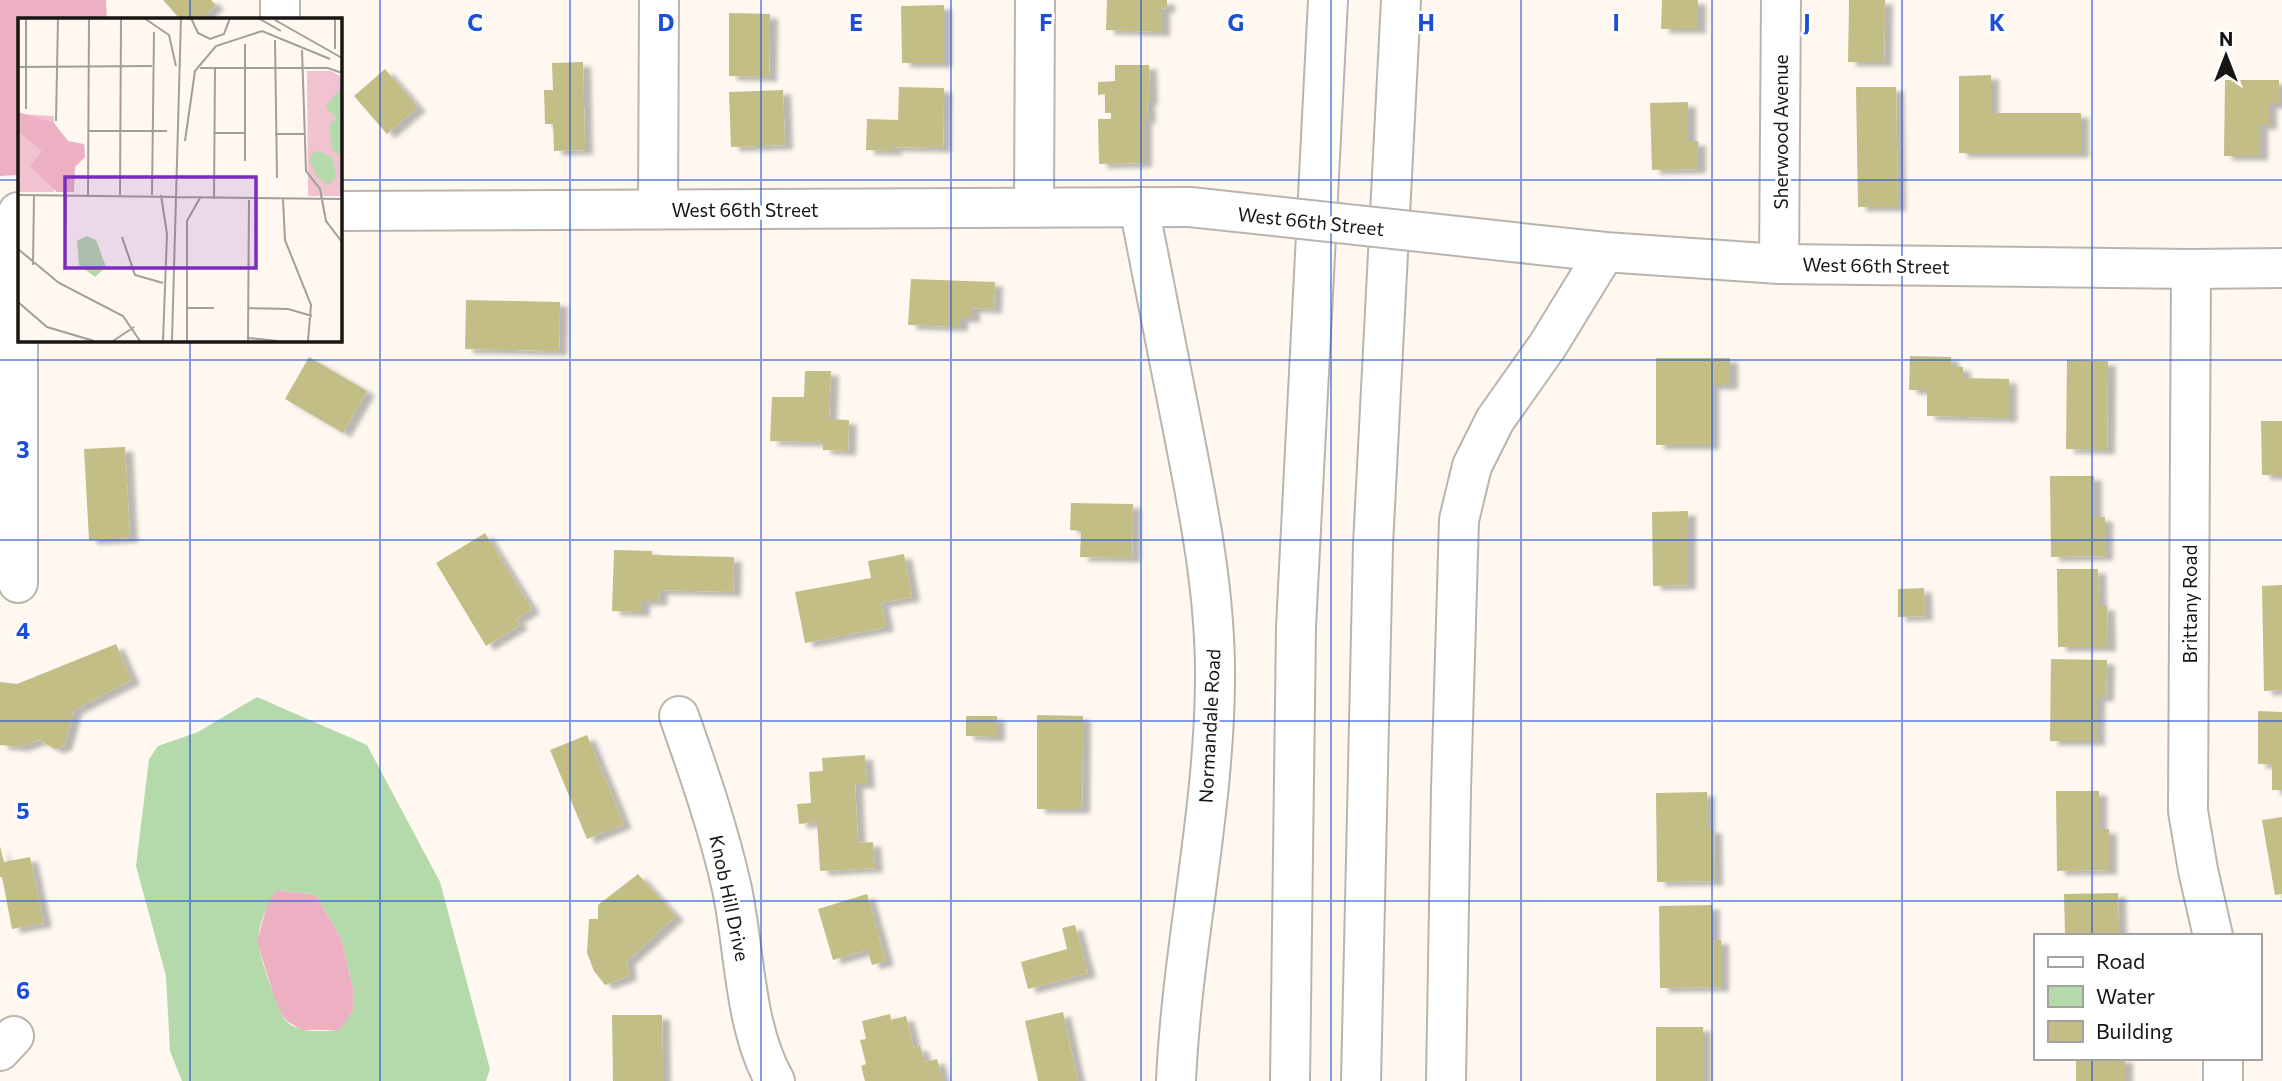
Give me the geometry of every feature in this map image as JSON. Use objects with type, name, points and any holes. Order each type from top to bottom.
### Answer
[{"type":"main road","points":[[280,0],[280,18]]},
{"type":"main road","points":[[657,209],[659,0]]},
{"type":"main road","points":[[1034,207],[1035,0]]},
{"type":"main road","points":[[1290,1081],[1296,627],[1328,0]]},
{"type":"main road","points":[[1361,1081],[1373,545],[1401,0]]},
{"type":"main road","name":"Sherwood Avenue","points":[[1779,264],[1781,0]]},
{"type":"main road","name":"Normandale Road","points":[[1139,207],[1198,506],[1212,598],[1215,681],[1211,764],[1179,1025],[1176,1081]]},
{"type":"main road","name":"West 66th Street","points":[[341,211],[1190,207],[1605,252],[1779,264],[2282,268]]},
{"type":"main road","points":[[12,212],[18,583]]},
{"type":"main road","points":[[1446,1081],[1451,790],[1460,520],[1472,466],[1495,420],[1548,345],[1605,252]]},
{"type":"main road","name":"Brittany Road","points":[[2191,269],[2188,811],[2213,934]]},
{"type":"main road","name":"Knob Hill Drive","points":[[678,716],[709,800],[732,890],[758,1045],[775,1081]]},
{"type":"main road","points":[[2222,1081],[2223,1060]]},
{"type":"shaded area","points":[[0,0],[106,0],[107,18],[18,18],[18,175],[0,176]]},
{"type":"shaded area","points":[[277,890],[316,895],[341,938],[354,992],[353,1011],[340,1030],[302,1030],[287,1021],[278,1009],[257,942],[268,901]]},
{"type":"water","points":[[257,697],[367,745],[440,882],[490,1069],[486,1081],[182,1081],[170,1051],[166,976],[136,866],[149,759],[158,746],[198,732]],"holes":[[[277,890],[316,895],[341,938],[354,992],[353,1011],[339,1030],[305,1030],[287,1022],[274,995],[259,946],[262,921]]]},
{"type":"building","points":[[163,0],[211,0],[216,5],[202,18],[179,18]]},
{"type":"building","points":[[1107,0],[1167,0],[1167,9],[1162,8],[1162,32],[1106,30]]},
{"type":"building","points":[[1662,0],[1698,0],[1698,29],[1661,29]]},
{"type":"building","points":[[1849,0],[1885,0],[1884,62],[1848,62]]},
{"type":"building","points":[[944,5],[944,63],[902,63],[901,6]]},
{"type":"building","points":[[729,13],[770,14],[769,77],[729,76]]},
{"type":"building","points":[[583,62],[585,150],[554,151],[553,124],[545,124],[544,90],[553,90],[552,63]]},
{"type":"building","points":[[1115,65],[1149,65],[1150,100],[1147,100],[1148,119],[1144,119],[1144,163],[1099,164],[1098,119],[1111,119],[1111,113],[1105,113],[1105,94],[1098,95],[1098,82],[1115,81]]},
{"type":"building","points":[[385,69],[418,107],[387,134],[354,96]]},
{"type":"building","points":[[1991,75],[1991,113],[2081,113],[2081,153],[1959,153],[1959,76]]},
{"type":"building","points":[[2225,80],[2279,80],[2279,104],[2269,104],[2269,125],[2260,125],[2260,156],[2224,156]]},
{"type":"building","points":[[899,87],[944,88],[943,148],[894,147],[894,151],[866,150],[867,119],[898,120]]},
{"type":"building","points":[[1856,87],[1896,87],[1898,207],[1858,207]]},
{"type":"building","points":[[783,90],[785,145],[731,147],[729,92]]},
{"type":"building","points":[[1688,102],[1688,141],[1698,141],[1698,169],[1652,170],[1650,103]]},
{"type":"building","points":[[911,279],[995,282],[994,309],[972,308],[972,318],[960,318],[960,327],[908,325]]},
{"type":"building","points":[[466,300],[560,302],[559,351],[465,349]]},
{"type":"building","points":[[1910,356],[1951,357],[1951,366],[1963,367],[1963,378],[2009,379],[2009,418],[1927,416],[1927,390],[1909,390]]},
{"type":"building","points":[[309,357],[367,391],[343,433],[285,399]]},
{"type":"building","points":[[1656,358],[1730,358],[1730,385],[1711,385],[1711,445],[1656,445]]},
{"type":"building","points":[[2067,360],[2108,361],[2107,450],[2066,449]]},
{"type":"building","points":[[805,371],[831,371],[829,419],[849,420],[848,451],[823,450],[823,442],[770,441],[772,397],[804,397]]},
{"type":"building","points":[[2261,421],[2282,421],[2282,475],[2262,475]]},
{"type":"building","points":[[125,447],[130,538],[89,540],[84,449]]},
{"type":"building","points":[[2050,476],[2094,476],[2094,517],[2105,517],[2105,556],[2051,557]]},
{"type":"building","points":[[1071,503],[1133,504],[1132,558],[1080,557],[1081,531],[1070,530]]},
{"type":"building","points":[[1688,511],[1688,585],[1653,586],[1652,512]]},
{"type":"building","points":[[485,533],[532,609],[516,619],[520,625],[486,646],[436,563]]},
{"type":"building","points":[[614,550],[652,551],[652,555],[734,557],[733,592],[660,590],[659,601],[642,601],[642,612],[612,611]]},
{"type":"building","points":[[904,554],[912,597],[881,603],[886,627],[805,643],[795,592],[871,578],[868,561]]},
{"type":"building","points":[[2057,569],[2098,569],[2099,606],[2107,606],[2108,647],[2058,647]]},
{"type":"building","points":[[2282,585],[2282,690],[2264,691],[2262,586]]},
{"type":"building","points":[[1924,588],[1925,616],[1898,617],[1898,589]]},
{"type":"building","points":[[116,644],[132,680],[74,710],[64,746],[55,749],[39,740],[20,747],[0,745],[0,682],[17,684]]},
{"type":"building","points":[[2051,659],[2107,660],[2106,697],[2097,697],[2097,741],[2050,741]]},
{"type":"building","points":[[2258,711],[2282,712],[2282,790],[2272,790],[2272,764],[2258,764]]},
{"type":"building","points":[[1037,715],[1083,716],[1082,809],[1037,809]]},
{"type":"building","points":[[966,716],[997,716],[997,737],[966,736]]},
{"type":"building","points":[[587,735],[624,824],[587,839],[550,750]]},
{"type":"building","points":[[865,755],[867,784],[855,784],[858,843],[873,842],[875,868],[820,871],[817,822],[799,824],[797,804],[811,803],[809,772],[823,771],[822,758]]},
{"type":"building","points":[[2056,791],[2099,791],[2099,829],[2109,829],[2109,870],[2057,871]]},
{"type":"building","points":[[1707,792],[1707,829],[1714,829],[1715,881],[1657,882],[1656,793]]},
{"type":"building","points":[[2282,817],[2282,894],[2275,895],[2262,820]]},
{"type":"building","points":[[0,846],[4,862],[30,857],[44,923],[12,929],[0,877]]},
{"type":"building","points":[[638,874],[676,916],[627,961],[629,976],[605,985],[594,971],[587,953],[589,919],[598,919],[598,905]]},
{"type":"building","points":[[2118,893],[2119,934],[2065,934],[2064,894]]},
{"type":"building","points":[[867,894],[886,961],[872,965],[867,950],[833,960],[818,909]]},
{"type":"building","points":[[1712,905],[1712,940],[1721,940],[1721,987],[1660,988],[1659,906]]},
{"type":"building","points":[[1075,925],[1088,973],[1028,989],[1021,962],[1067,949],[1062,928]]},
{"type":"building","points":[[1063,1012],[1078,1081],[1038,1081],[1025,1021]]},
{"type":"building","points":[[890,1014],[891,1020],[906,1016],[914,1048],[920,1046],[925,1062],[937,1059],[943,1081],[865,1081],[861,1066],[866,1064],[860,1040],[866,1039],[862,1021]]},
{"type":"building","points":[[612,1015],[662,1015],[663,1081],[613,1081]]},
{"type":"building","points":[[1656,1027],[1703,1027],[1703,1081],[1656,1081]]},
{"type":"building","points":[[2076,1060],[2125,1060],[2125,1081],[2076,1081]]}]
